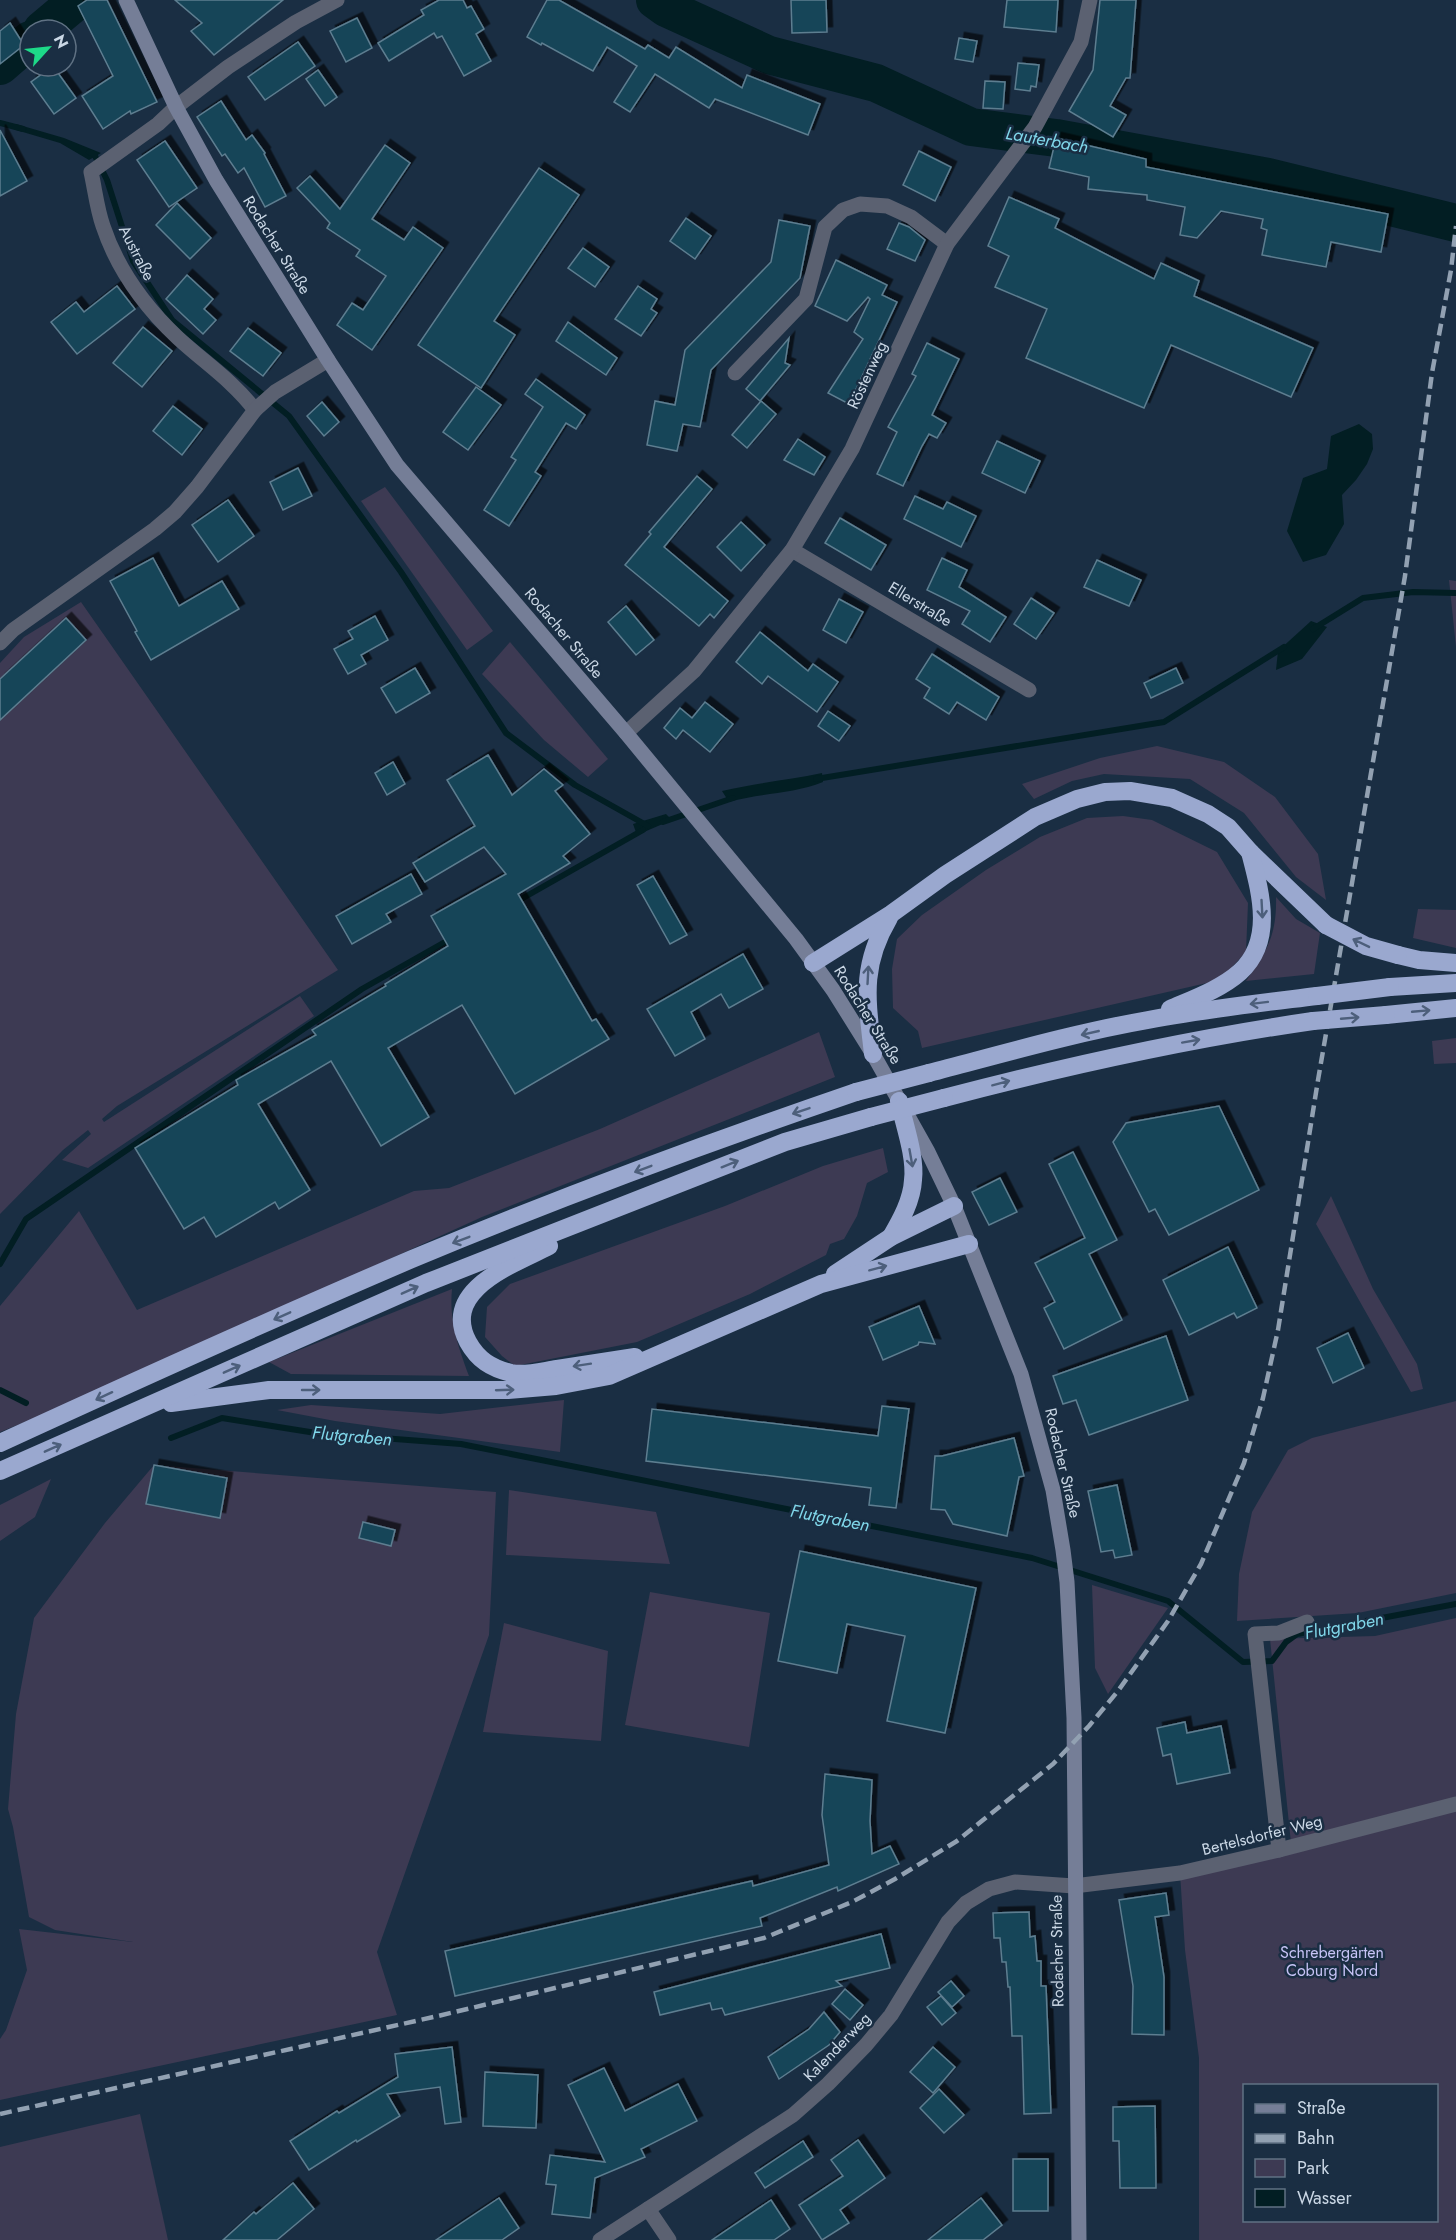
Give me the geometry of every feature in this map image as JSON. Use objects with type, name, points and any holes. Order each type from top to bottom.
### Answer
[{"type":"highway","points":[[813,963],[891,914],[945,875],[1035,817],[1077,799],[1105,792],[1130,791],[1172,798],[1208,814],[1228,827],[1250,852],[1326,925],[1366,946],[1419,960],[1456,963]]},
{"type":"highway","points":[[1147,1020],[1211,991],[1240,972],[1252,957],[1259,940],[1263,918],[1261,895],[1250,852]]},
{"type":"highway","points":[[873,1054],[867,999],[869,964],[876,940],[891,914]]},
{"type":"highway","points":[[0,1443],[413,1259],[731,1135],[856,1092],[1061,1039],[1147,1020],[1228,1006],[1390,987],[1456,982]]},
{"type":"highway","points":[[0,1472],[426,1284],[785,1142],[944,1098],[1176,1043],[1313,1021],[1456,1008]]},
{"type":"highway","points":[[891,1237],[903,1216],[914,1180],[899,1101]]},
{"type":"highway","points":[[636,1201],[485,1279],[473,1290],[464,1308],[466,1338],[476,1356],[486,1364],[513,1373],[539,1372],[661,1353]]},
{"type":"highway","points":[[821,1284],[891,1237],[954,1206]]},
{"type":"highway","points":[[148,1406],[269,1390],[508,1390],[556,1386],[609,1376],[821,1284],[969,1244]]},
{"type":"street","name":"Rodacher Straße","points":[[126,0],[176,106],[216,180],[328,360],[397,465],[626,733],[796,939],[833,990],[873,1054],[928,1152],[954,1206],[1024,1384],[1053,1490],[1064,1555],[1074,1718],[1079,2240]]},
{"type":"street","name":"Austraße","points":[[258,407],[180,340],[141,299],[125,275],[103,225],[91,172],[166,118],[176,106],[228,68],[296,22],[337,0]]},
{"type":"street","name":"Röstenweg","points":[[626,733],[694,671],[792,550],[852,449],[947,244],[1031,133],[1081,42],[1090,0]]},
{"type":"street","points":[[735,374],[806,299],[825,227],[843,210],[860,204],[887,206],[911,217],[947,244]]},
{"type":"street","points":[[0,643],[13,630],[155,529],[175,512],[258,407],[275,392],[328,360]]},
{"type":"street","name":"Ellerstraße","points":[[792,550],[1029,690]]},
{"type":"street","points":[[1279,1850],[1255,1634],[1279,1633],[1307,1622]]},
{"type":"street","name":"Bertelsdorfer Weg","points":[[1074,1886],[1180,1873],[1456,1804]]},
{"type":"street","name":"Kalenderweg","points":[[600,2240],[793,2115],[828,2084],[891,2015],[948,1923],[966,1903],[989,1889],[1016,1882],[1074,1886]]},
{"type":"street","points":[[648,2209],[669,2240]]},
{"type":"green space","points":[[385,487],[493,631],[467,650],[361,501]]},
{"type":"green space","points":[[1449,580],[1456,581],[1456,647]]},
{"type":"green space","points":[[81,602],[338,970],[117,1106],[102,1119],[104,1122],[300,996],[314,1016],[88,1168],[62,1160],[91,1134],[88,1130],[63,1150],[0,1214],[0,663],[24,637]]},
{"type":"green space","points":[[510,642],[608,759],[588,777],[544,740],[482,674]]},
{"type":"green space","points":[[1157,746],[1224,762],[1275,797],[1318,854],[1326,900],[1296,877],[1244,813],[1190,779],[1104,774],[1072,781],[1034,799],[1022,784],[1100,758]]},
{"type":"green space","points":[[1123,816],[1152,820],[1217,852],[1248,903],[1246,952],[1220,980],[922,1048],[918,1031],[893,1008],[892,969],[897,939],[922,915],[986,870],[1040,837],[1087,818]]},
{"type":"green space","points":[[1276,897],[1296,919],[1320,933],[1314,974],[1246,981],[1260,961],[1269,942],[1275,922]]},
{"type":"green space","points":[[1418,909],[1456,910],[1456,948],[1413,938]]},
{"type":"green space","points":[[819,1032],[835,1077],[482,1217],[80,1400],[0,1432],[0,1306],[79,1211],[137,1310],[414,1191],[449,1188],[600,1129]]},
{"type":"green space","points":[[1456,1038],[1456,1063],[1434,1064],[1432,1041]]},
{"type":"green space","points":[[883,1148],[888,1172],[867,1183],[857,1216],[844,1239],[830,1244],[826,1255],[750,1294],[637,1342],[515,1366],[502,1356],[485,1337],[487,1307],[510,1284],[725,1206],[823,1166]]},
{"type":"green space","points":[[1331,1196],[1373,1289],[1417,1364],[1423,1389],[1411,1392],[1316,1224]]},
{"type":"green space","points":[[452,1289],[453,1323],[469,1376],[291,1374],[269,1362]]},
{"type":"green space","points":[[564,1400],[560,1452],[335,1421],[277,1410],[311,1405],[440,1414]]},
{"type":"green space","points":[[1456,1401],[1456,1593],[1358,1613],[1237,1621],[1239,1574],[1252,1512],[1288,1450],[1312,1438]]},
{"type":"green space","points":[[154,1465],[496,1492],[489,1635],[377,1952],[397,2015],[0,2100],[0,2039],[6,2030],[27,1970],[19,1929],[133,1942],[55,1930],[29,1917],[8,1809],[16,1714],[34,1618],[105,1523]]},
{"type":"green space","points":[[51,1479],[35,1517],[0,1541],[0,1505]]},
{"type":"green space","points":[[509,1490],[656,1512],[670,1564],[506,1555]]},
{"type":"green space","points":[[1092,1585],[1168,1608],[1108,1694],[1095,1668]]},
{"type":"green space","points":[[650,1592],[770,1613],[749,1747],[625,1725]]},
{"type":"green space","name":"Schrebergärten Coburg Nord","points":[[1456,1618],[1456,2240],[1199,2240],[1199,2058],[1185,1950],[1180,1873],[1291,1843],[1270,1639],[1375,1636]]},
{"type":"green space","points":[[504,1623],[608,1651],[601,1741],[483,1732]]},
{"type":"green space","points":[[140,2114],[168,2240],[0,2240],[0,2147]]},
{"type":"water","points":[[16,124],[64,138],[101,153],[89,160],[60,143],[16,130]]},
{"type":"water","points":[[1359,424],[1372,434],[1373,449],[1367,464],[1342,495],[1344,524],[1326,555],[1303,562],[1287,531],[1303,478],[1327,469],[1331,436]]},
{"type":"water","points":[[1311,621],[1327,627],[1302,659],[1276,670],[1278,651]]},
{"type":"water","points":[[822,773],[823,782],[812,786],[729,802],[722,791],[747,786]]},
{"type":"water","points":[[666,814],[672,820],[637,835],[633,824]]},
{"type":"building","points":[[87,0],[107,0],[157,102],[131,114],[130,111],[103,129],[82,96],[113,76],[78,6]]},
{"type":"building","points":[[175,0],[283,0],[214,55],[191,31],[202,23]]},
{"type":"building","points":[[439,0],[463,0],[467,8],[471,6],[484,29],[476,34],[491,61],[464,76],[442,36],[437,38],[434,33],[389,61],[378,43],[424,15],[421,10]]},
{"type":"building","points":[[547,0],[559,0],[645,49],[648,45],[669,58],[676,47],[742,88],[747,75],[820,104],[808,135],[715,99],[709,108],[655,74],[630,112],[614,102],[637,66],[607,47],[593,71],[527,37]]},
{"type":"building","points":[[791,0],[826,0],[827,32],[792,33]]},
{"type":"building","points":[[1007,0],[1058,0],[1056,32],[1004,27]]},
{"type":"building","points":[[1100,0],[1136,0],[1130,78],[1126,78],[1110,106],[1126,115],[1113,137],[1069,111],[1093,70]]},
{"type":"building","points":[[357,18],[372,48],[346,62],[330,31]]},
{"type":"building","points":[[10,23],[18,36],[18,50],[0,64],[0,31]]},
{"type":"building","points":[[959,38],[977,41],[973,62],[955,59]]},
{"type":"building","points":[[298,42],[315,66],[265,100],[248,77]]},
{"type":"building","points":[[1018,63],[1039,65],[1036,87],[1031,86],[1030,91],[1015,89]]},
{"type":"building","points":[[318,70],[337,97],[325,106],[306,79]]},
{"type":"building","points":[[36,78],[62,78],[76,98],[54,114],[31,82]]},
{"type":"building","points":[[985,81],[1005,82],[1003,109],[983,108]]},
{"type":"building","points":[[221,101],[246,140],[252,135],[265,153],[286,196],[265,207],[244,168],[238,173],[225,154],[222,156],[197,117]]},
{"type":"building","points":[[0,130],[27,181],[0,196]]},
{"type":"building","points":[[1056,138],[1146,159],[1146,167],[1388,214],[1381,252],[1331,242],[1326,267],[1262,255],[1267,230],[1261,228],[1263,219],[1221,211],[1197,238],[1180,235],[1185,207],[1147,200],[1147,195],[1088,189],[1089,177],[1049,168]]},
{"type":"building","points":[[165,141],[197,188],[169,207],[137,160]]},
{"type":"building","points":[[385,145],[410,163],[372,219],[404,240],[413,227],[443,248],[372,350],[337,325],[352,303],[363,310],[386,276],[356,256],[360,250],[327,228],[330,223],[297,188],[310,176],[340,209]]},
{"type":"building","points":[[919,151],[951,167],[935,201],[903,185]]},
{"type":"building","points":[[539,168],[579,195],[494,321],[515,335],[481,388],[418,345]]},
{"type":"building","points":[[1009,197],[1059,219],[1055,228],[1154,279],[1161,263],[1199,281],[1194,296],[1313,348],[1291,397],[1171,345],[1144,408],[1026,358],[1047,309],[995,287],[1009,256],[988,246]]},
{"type":"building","points":[[177,203],[211,238],[190,259],[156,225]]},
{"type":"building","points":[[686,218],[711,236],[695,259],[670,241]]},
{"type":"building","points":[[779,220],[810,226],[800,278],[711,370],[700,427],[683,424],[677,451],[647,445],[655,401],[675,405],[685,350],[771,262]]},
{"type":"building","points":[[899,223],[909,227],[925,240],[915,261],[887,249]]},
{"type":"building","points":[[583,248],[609,267],[595,287],[568,268]]},
{"type":"building","points":[[836,260],[887,285],[882,295],[897,302],[849,404],[828,393],[863,339],[854,332],[870,299],[868,297],[847,321],[815,306]]},
{"type":"building","points":[[187,275],[213,299],[204,309],[216,320],[203,334],[166,299]]},
{"type":"building","points":[[117,286],[135,309],[77,354],[51,322],[76,302],[84,312]]},
{"type":"building","points":[[638,286],[657,299],[651,309],[657,313],[641,336],[615,319]]},
{"type":"building","points":[[568,322],[617,358],[606,375],[556,341]]},
{"type":"building","points":[[143,327],[172,351],[142,387],[113,363]]},
{"type":"building","points":[[248,328],[281,353],[263,376],[230,351]]},
{"type":"building","points":[[789,338],[785,363],[790,365],[760,401],[746,389]]},
{"type":"building","points":[[927,343],[959,359],[932,415],[946,423],[937,438],[929,434],[903,486],[877,474],[897,432],[888,427],[916,376],[912,374]]},
{"type":"building","points":[[536,379],[585,415],[576,429],[566,423],[535,472],[541,476],[509,526],[484,510],[516,460],[511,457],[543,407],[525,394]]},
{"type":"building","points":[[476,387],[501,405],[468,450],[443,432]]},
{"type":"building","points":[[761,401],[776,414],[747,448],[732,435]]},
{"type":"building","points":[[322,402],[339,422],[324,436],[307,416]]},
{"type":"building","points":[[173,406],[202,429],[182,455],[153,431]]},
{"type":"building","points":[[798,439],[825,457],[814,475],[784,460]]},
{"type":"building","points":[[997,441],[1040,461],[1025,493],[982,473]]},
{"type":"building","points":[[298,468],[312,496],[283,510],[270,482]]},
{"type":"building","points":[[697,476],[712,489],[664,547],[728,601],[714,618],[710,614],[699,626],[625,565],[651,534],[649,532]]},
{"type":"building","points":[[915,496],[943,509],[947,502],[976,516],[961,547],[904,519]]},
{"type":"building","points":[[228,500],[254,536],[218,562],[192,525]]},
{"type":"building","points":[[840,518],[886,545],[871,570],[825,543]]},
{"type":"building","points":[[741,522],[765,545],[741,571],[717,547]]},
{"type":"building","points":[[153,558],[179,606],[222,581],[239,609],[151,660],[110,581]]},
{"type":"building","points":[[942,558],[967,570],[959,587],[1006,617],[990,642],[962,624],[970,611],[927,590]]},
{"type":"building","points":[[1097,560],[1141,580],[1129,606],[1084,587]]},
{"type":"building","points":[[1031,598],[1054,613],[1036,639],[1014,624]]},
{"type":"building","points":[[839,599],[863,612],[846,643],[823,630]]},
{"type":"building","points":[[626,606],[654,640],[636,655],[608,622]]},
{"type":"building","points":[[375,616],[388,640],[361,655],[366,664],[348,674],[334,649],[353,639],[348,631]]},
{"type":"building","points":[[66,618],[86,640],[0,720],[0,679]]},
{"type":"building","points":[[760,632],[808,671],[813,664],[838,682],[817,712],[768,676],[762,684],[736,662]]},
{"type":"building","points":[[932,654],[999,697],[986,720],[957,702],[949,714],[924,698],[930,688],[916,679]]},
{"type":"building","points":[[415,668],[430,693],[396,713],[381,688]]},
{"type":"building","points":[[1176,668],[1183,683],[1151,698],[1144,683]]},
{"type":"building","points":[[705,702],[733,724],[710,752],[683,730],[676,739],[664,728],[680,708],[692,718]]},
{"type":"building","points":[[828,711],[850,726],[839,741],[818,726]]},
{"type":"building","points":[[488,755],[512,795],[544,769],[563,785],[555,791],[590,834],[563,856],[570,863],[518,894],[592,1021],[596,1019],[609,1039],[515,1094],[462,1005],[388,1048],[429,1117],[381,1146],[331,1061],[258,1104],[310,1190],[279,1209],[275,1202],[216,1237],[204,1217],[184,1229],[135,1148],[238,1085],[236,1080],[316,1035],[312,1030],[448,946],[431,916],[506,874],[484,847],[425,882],[413,863],[475,826],[447,780]]},
{"type":"building","points":[[393,762],[405,784],[387,795],[375,773]]},
{"type":"building","points":[[411,874],[422,894],[386,914],[391,922],[352,944],[336,916]]},
{"type":"building","points":[[653,876],[687,935],[670,944],[637,885]]},
{"type":"building","points":[[743,954],[763,989],[729,1008],[721,994],[691,1012],[705,1039],[675,1056],[647,1009]]},
{"type":"building","points":[[1219,1106],[1259,1190],[1169,1235],[1155,1209],[1149,1212],[1113,1142],[1126,1123]]},
{"type":"building","points":[[1073,1152],[1117,1240],[1089,1254],[1122,1320],[1064,1349],[1044,1308],[1055,1302],[1035,1263],[1085,1238],[1049,1164]]},
{"type":"building","points":[[1000,1178],[1017,1212],[989,1225],[972,1192]]},
{"type":"building","points":[[1228,1247],[1257,1308],[1237,1318],[1234,1313],[1189,1335],[1163,1280]]},
{"type":"building","points":[[919,1306],[935,1344],[919,1342],[918,1345],[883,1360],[869,1327]]},
{"type":"building","points":[[1348,1333],[1364,1368],[1333,1383],[1317,1348]]},
{"type":"building","points":[[1166,1336],[1188,1400],[1089,1435],[1076,1400],[1063,1404],[1053,1376]]},
{"type":"building","points":[[882,1406],[909,1409],[896,1508],[869,1505],[871,1488],[646,1461],[652,1409],[878,1436]]},
{"type":"building","points":[[1014,1438],[1024,1476],[1019,1477],[1007,1536],[953,1524],[945,1510],[931,1509],[935,1456]]},
{"type":"building","points":[[154,1465],[227,1478],[220,1518],[146,1504]]},
{"type":"building","points":[[1117,1485],[1132,1555],[1115,1558],[1113,1550],[1101,1552],[1088,1491]]},
{"type":"building","points":[[363,1522],[395,1530],[391,1546],[359,1538]]},
{"type":"building","points":[[800,1551],[976,1588],[945,1733],[887,1721],[905,1636],[847,1624],[837,1673],[778,1661]]},
{"type":"building","points":[[1185,1722],[1187,1733],[1221,1726],[1230,1773],[1177,1784],[1171,1754],[1163,1756],[1157,1728]]},
{"type":"building","points":[[825,1774],[872,1780],[870,1821],[872,1854],[890,1846],[899,1864],[838,1891],[837,1887],[760,1918],[762,1926],[455,1996],[445,1951],[752,1881],[753,1886],[829,1865],[822,1815]]},
{"type":"building","points":[[1166,1893],[1169,1915],[1155,1917],[1164,1977],[1164,2035],[1132,2034],[1133,1986],[1119,1900]]},
{"type":"building","points":[[1029,1912],[1030,1937],[1035,1936],[1037,1961],[1041,1961],[1041,1986],[1046,1986],[1051,2113],[1024,2114],[1022,2036],[1012,2036],[1010,1987],[1008,1987],[1006,1962],[1002,1962],[1000,1938],[994,1938],[993,1913]]},
{"type":"building","points":[[881,1934],[890,1968],[836,1981],[842,1986],[725,2015],[722,2008],[712,2010],[710,2003],[660,2015],[654,1992]]},
{"type":"building","points":[[951,1981],[964,1996],[952,2007],[938,1992]]},
{"type":"building","points":[[845,1989],[863,2005],[850,2020],[832,2004]]},
{"type":"building","points":[[941,1996],[956,2013],[942,2025],[927,2007]]},
{"type":"building","points":[[824,2012],[840,2032],[829,2045],[779,2079],[768,2057],[809,2029]]},
{"type":"building","points":[[452,2047],[461,2122],[445,2124],[440,2087],[387,2094],[400,2116],[357,2142],[356,2140],[309,2170],[290,2141],[337,2111],[339,2113],[398,2077],[395,2054]]},
{"type":"building","points":[[933,2047],[955,2067],[933,2093],[910,2072]]},
{"type":"building","points":[[604,2068],[625,2111],[678,2084],[697,2121],[641,2149],[645,2157],[595,2178],[590,2218],[552,2214],[556,2185],[546,2184],[550,2155],[605,2162],[568,2085]]},
{"type":"building","points":[[485,2072],[538,2075],[536,2128],[483,2126]]},
{"type":"building","points":[[939,2089],[964,2115],[944,2133],[920,2108]]},
{"type":"building","points":[[1155,2106],[1156,2188],[1120,2188],[1119,2141],[1113,2141],[1113,2107]]},
{"type":"building","points":[[858,2140],[885,2178],[840,2210],[849,2223],[822,2240],[799,2205],[843,2176],[831,2160]]},
{"type":"building","points":[[803,2141],[813,2157],[765,2188],[755,2173]]},
{"type":"building","points":[[1013,2159],[1048,2159],[1048,2211],[1013,2211]]},
{"type":"building","points":[[293,2183],[314,2209],[277,2240],[223,2240],[254,2212],[256,2214]]},
{"type":"building","points":[[499,2198],[519,2228],[502,2240],[436,2240]]},
{"type":"building","points":[[981,2198],[1002,2225],[983,2240],[928,2240]]},
{"type":"building","points":[[771,2200],[790,2229],[774,2240],[712,2240]]},
{"type":"waterway","name":"Lauterbach","points":[[56,18],[78,0]]},
{"type":"waterway","name":"Lauterbach","points":[[655,0],[666,8],[769,55],[876,83],[971,127],[1056,138],[1268,177],[1456,223]]},
{"type":"waterway","name":"Lauterbach","points":[[0,66],[18,50]]},
{"type":"waterway","points":[[0,123],[23,129]]},
{"type":"waterway","points":[[89,152],[94,154],[107,180],[133,261],[172,320],[289,416],[401,572],[506,733],[575,785],[648,826]]},
{"type":"waterway","points":[[1313,629],[1363,598],[1413,592],[1456,593]]},
{"type":"waterway","points":[[816,779],[1164,722],[1284,647]]},
{"type":"waterway","points":[[663,822],[733,798]]},
{"type":"waterway","points":[[516,902],[643,830]]},
{"type":"waterway","points":[[0,1264],[26,1219],[362,989],[452,938]]},
{"type":"waterway","name":"Flutgraben","points":[[0,1390],[26,1403]]},
{"type":"waterway","name":"Flutgraben","points":[[171,1438],[222,1418],[316,1433],[461,1444],[1032,1558],[1168,1601],[1243,1662],[1272,1661],[1286,1642],[1297,1634],[1456,1604]]},
{"type":"railway","points":[[0,2114],[438,2016],[764,1938],[852,1902],[957,1841],[1053,1764],[1118,1691],[1168,1621],[1201,1564],[1244,1463],[1263,1398],[1278,1330],[1318,1080],[1405,576],[1432,373],[1451,270],[1456,226]]}]
